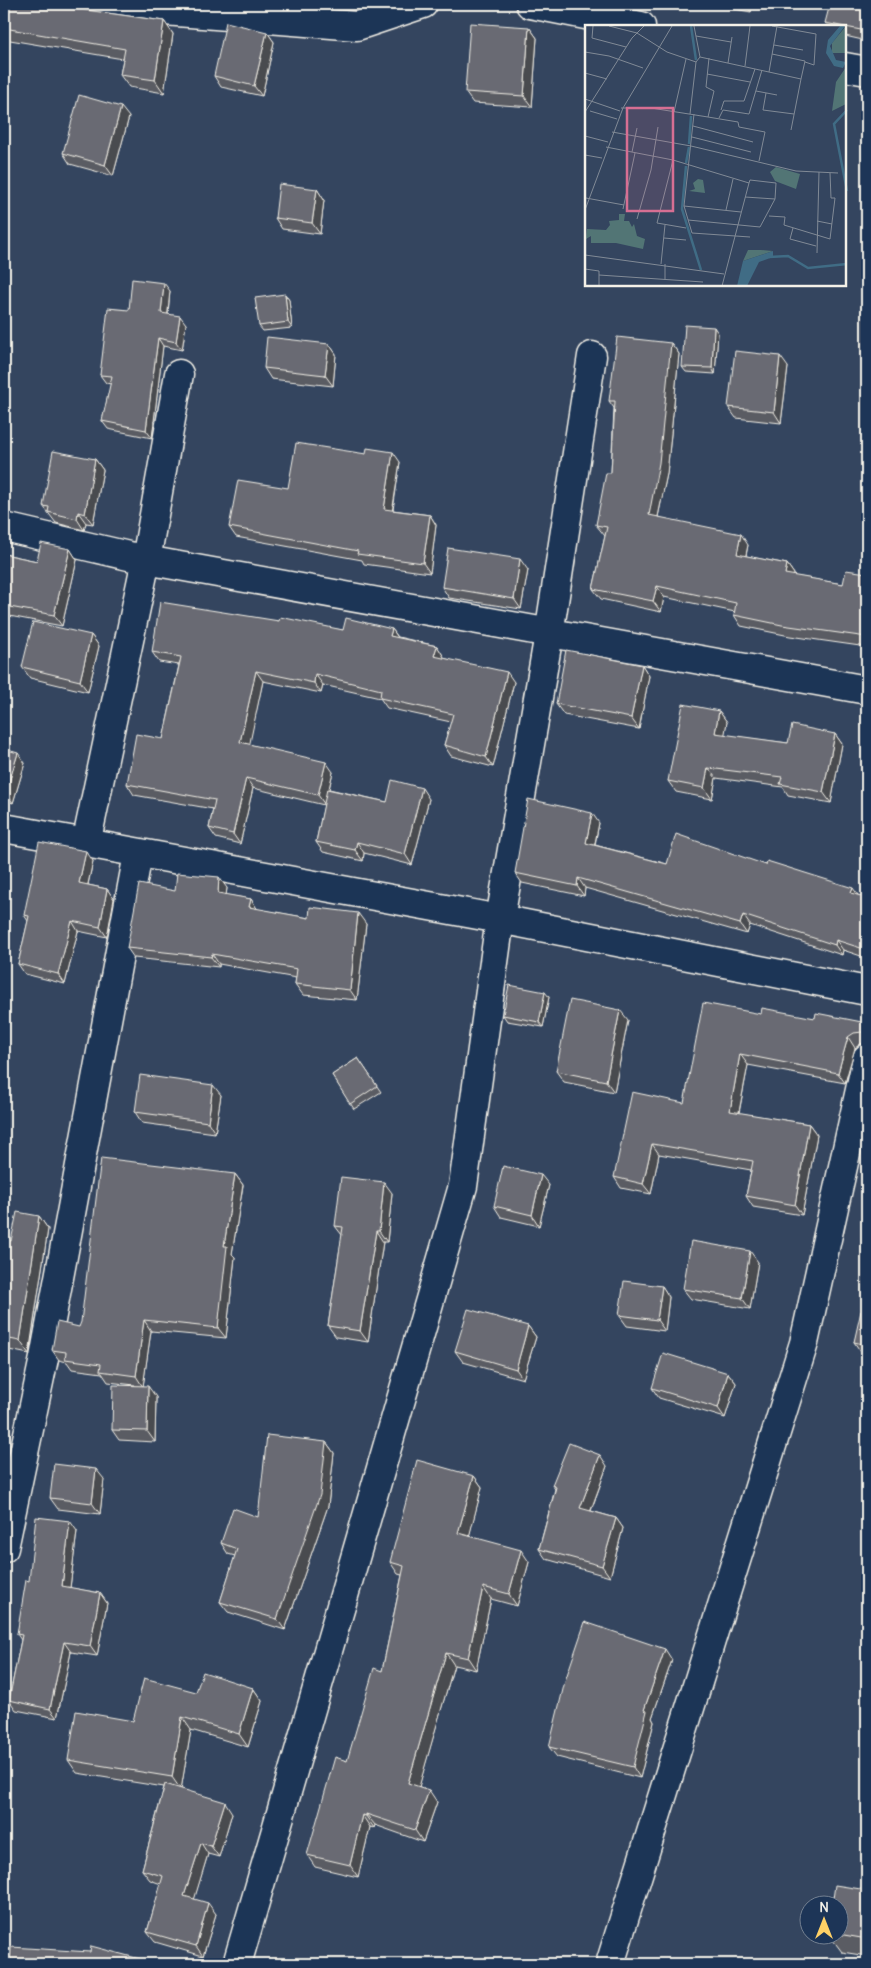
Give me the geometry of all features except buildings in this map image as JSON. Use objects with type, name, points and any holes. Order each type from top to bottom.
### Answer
[{"type":"street","points":[[75,4],[357,26],[423,4]]},
{"type":"street","points":[[530,4],[636,25]]},
{"type":"street","points":[[846,66],[867,71]]},
{"type":"street","points":[[238,1964],[463,1186],[500,919],[549,634],[592,356]]},
{"type":"street","points":[[86,844],[146,560],[179,374]]},
{"type":"street","points":[[4,527],[146,560],[867,690]]},
{"type":"street","points":[[4,828],[500,919],[867,991]]},
{"type":"street","points":[[4,1548],[44,1358],[138,854]]},
{"type":"street","points":[[610,1964],[804,1343],[867,1058]]}]
